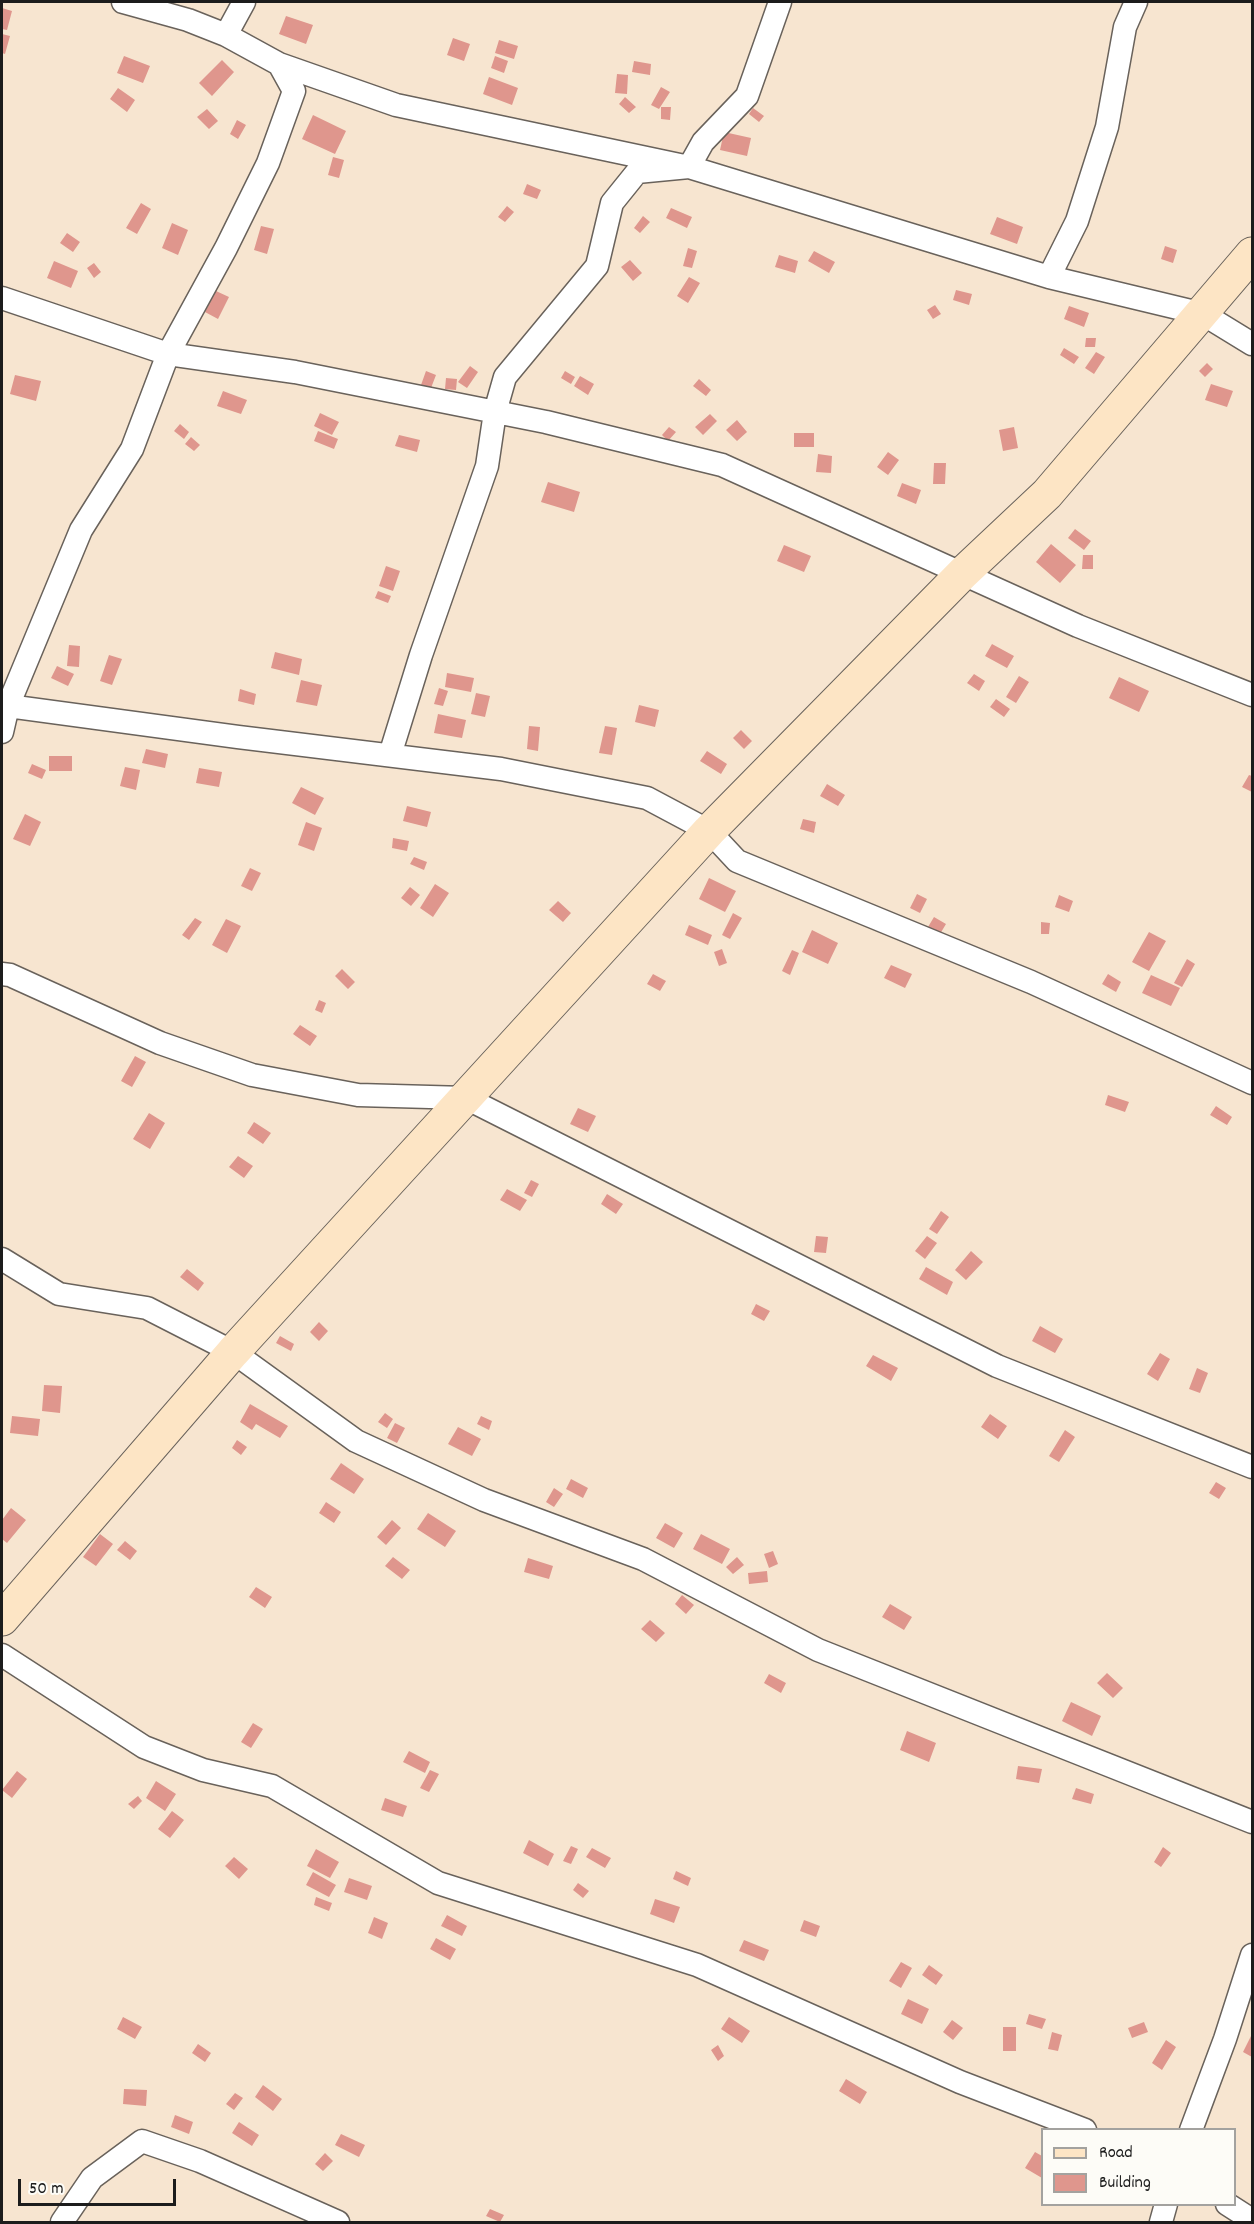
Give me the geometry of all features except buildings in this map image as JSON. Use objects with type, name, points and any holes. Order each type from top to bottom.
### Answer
[{"type":"street","points":[[123,2],[188,20],[226,35],[279,64],[396,105],[689,167],[1049,277],[1203,314],[1252,344]]},
{"type":"street","points":[[226,35],[244,2]]},
{"type":"street","points":[[689,167],[703,142],[747,96],[780,2]]},
{"type":"street","points":[[1049,277],[1077,221],[1107,127],[1125,27],[1136,2]]},
{"type":"street","points":[[2,732],[5,705],[81,530],[132,449],[168,354],[226,248],[268,163],[294,91],[279,64]]},
{"type":"street","points":[[390,755],[421,655],[487,466],[495,412],[505,377],[597,266],[612,202],[637,172],[689,167]]},
{"type":"street","points":[[2,1619],[233,1352],[710,831],[963,573],[1047,494],[1252,254]]},
{"type":"street","points":[[2,298],[168,354],[295,372],[546,422],[722,465],[1078,626],[1252,695]]},
{"type":"street","points":[[5,705],[501,769],[647,798],[710,831],[737,861],[1031,982],[1252,1083]]},
{"type":"street","points":[[2,974],[10,975],[160,1043],[252,1075],[358,1095],[465,1098],[997,1366],[1252,1467]]},
{"type":"street","points":[[2,1259],[59,1294],[147,1308],[233,1352],[356,1441],[484,1500],[643,1559],[818,1650],[1252,1822]]},
{"type":"street","points":[[2,1655],[144,1747],[203,1770],[272,1786],[438,1883],[697,1965],[960,2082],[1079,2128]]},
{"type":"street","points":[[1192,2128],[1225,2039],[1252,1955]]},
{"type":"street","points":[[62,2223],[92,2178],[142,2141],[200,2161],[338,2223]]},
{"type":"street","points":[[1161,2223],[1166,2206]]},
{"type":"street","points":[[1229,2206],[1252,2220]]}]
